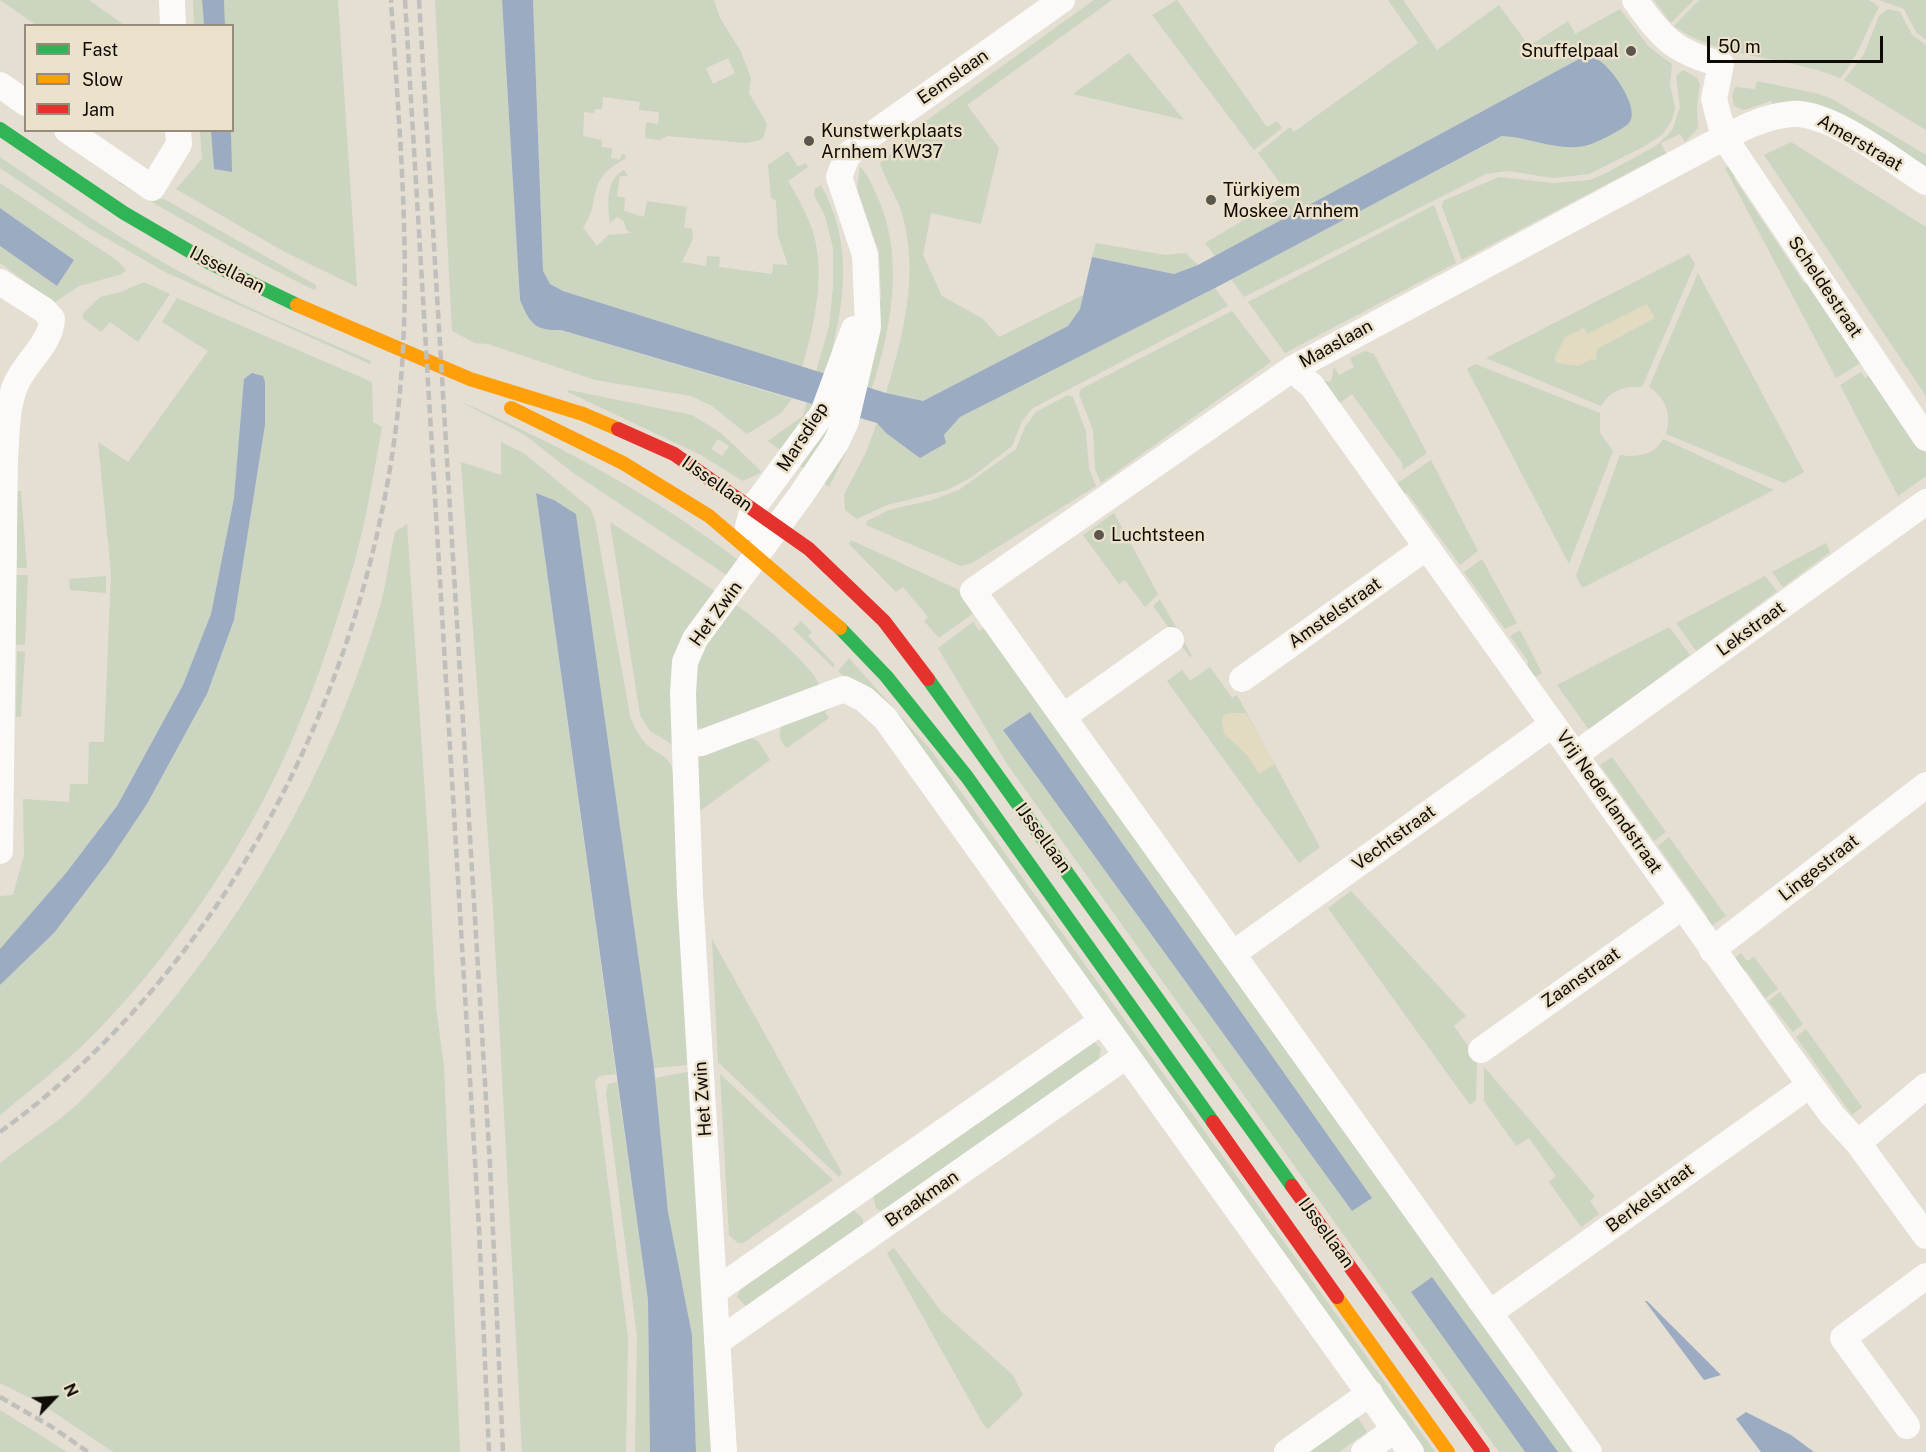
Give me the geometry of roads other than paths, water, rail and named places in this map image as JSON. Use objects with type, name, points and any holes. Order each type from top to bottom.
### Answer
[{"type":"main road","name":"IJssellaan","points":[[0,129],[124,213],[208,262],[307,310],[470,379],[583,414],[674,454],[809,549],[884,621],[938,692],[1483,1452]]},
{"type":"main road","name":"IJssellaan","points":[[470,379],[521,415],[623,463],[709,516],[850,637],[886,676],[967,777],[1448,1452]]},
{"type":"street","points":[[172,0],[173,24]]},
{"type":"street","name":"Eemslaan","points":[[847,156],[876,132],[1062,0]]},
{"type":"street","name":"Scheldestraat","points":[[1635,0],[1670,44],[1683,52],[1721,64],[1714,99],[1724,137],[1926,438]]},
{"type":"street","points":[[0,85],[24,102]]},
{"type":"street","name":"Amerstraat","points":[[1724,137],[1767,118],[1793,114],[1813,116],[1834,124],[1926,182]]},
{"type":"street","points":[[70,132],[152,188],[179,144],[178,132]]},
{"type":"street","name":"Maaslaan","points":[[1064,716],[973,591],[1292,369],[1724,137]]},
{"type":"street","name":"Marsdiep","points":[[750,552],[778,526],[836,443],[835,417],[849,375],[867,289],[865,255],[839,177],[847,156]]},
{"type":"street","points":[[0,282],[44,310],[52,319],[51,331],[18,381],[9,405],[5,465],[0,851]]},
{"type":"street","name":"Vrij Nederlandstraat","points":[[1292,369],[1311,386],[1712,950],[1832,1115],[1858,1143],[1926,1236]]},
{"type":"street","name":"Marsdiep","points":[[750,552],[753,508],[835,417]]},
{"type":"street","name":"Lekstraat","points":[[1575,755],[1926,502]]},
{"type":"street","name":"Amstelstraat","points":[[1242,679],[1427,547]]},
{"type":"street","name":"Het Zwin","points":[[724,1452],[684,749],[682,674],[688,651],[750,552]]},
{"type":"street","points":[[1171,640],[1064,716],[1589,1452]]},
{"type":"street","points":[[684,749],[844,689],[864,699],[885,718],[1412,1452]]},
{"type":"street","name":"Vechtstraat","points":[[1234,953],[1553,724]]},
{"type":"street","name":"Lingestraat","points":[[1712,950],[1926,785]]},
{"type":"street","name":"Zaanstraat","points":[[1480,1050],[1682,907]]},
{"type":"street","points":[[715,1291],[1102,1021]]},
{"type":"street","name":"Braakman","points":[[717,1342],[1126,1056]]},
{"type":"street","name":"Berkelstraat","points":[[1491,1312],[1810,1085]]},
{"type":"street","points":[[1858,1143],[1923,1095]]},
{"type":"street","points":[[1907,1426],[1843,1338],[1926,1276]]},
{"type":"street","points":[[1287,1452],[1370,1393]]},
{"type":"street","points":[[1364,1452],[1395,1429]]},
{"type":"water","points":[[202,0],[224,0],[225,24],[204,24]]},
{"type":"water","points":[[502,0],[533,0],[543,271],[550,284],[563,291],[886,393],[923,401],[1068,326],[1080,309],[1092,257],[1174,274],[1198,265],[1579,59],[1592,57],[1606,67],[1627,97],[1632,116],[1626,126],[1616,132],[1592,144],[1578,147],[1556,146],[1502,136],[1215,288],[960,417],[944,435],[946,443],[920,458],[886,433],[877,423],[534,324],[520,300]]},
{"type":"water","points":[[211,132],[231,132],[232,172],[214,169]]},
{"type":"water","points":[[0,208],[74,260],[57,286],[0,246]]},
{"type":"water","points":[[252,373],[263,376],[265,382],[265,425],[234,620],[207,694],[147,804],[109,861],[54,933],[0,985],[0,949],[66,873],[117,806],[183,685],[211,614],[234,498],[244,379]]},
{"type":"water","points":[[536,493],[554,500],[576,514],[654,1068],[668,1212],[692,1335],[696,1452],[650,1452],[648,1300]]},
{"type":"water","points":[[1030,712],[1372,1198],[1352,1211],[1003,730]]},
{"type":"water","points":[[1432,1277],[1558,1452],[1525,1452],[1411,1292]]},
{"type":"water","points":[[1645,1301],[1647,1301],[1721,1375],[1704,1380]]},
{"type":"water","points":[[1746,1412],[1791,1435],[1814,1452],[1761,1452],[1736,1419]]},
{"type":"railway","points":[[0,1132],[84,1062],[159,983],[224,894],[280,799],[326,698],[362,594],[387,487],[401,379],[404,332],[404,237],[391,0]]},
{"type":"railway","points":[[405,0],[479,1228],[489,1452]]},
{"type":"railway","points":[[419,0],[490,1165],[503,1452]]},
{"type":"railway","points":[[0,1397],[52,1427],[88,1452]]},
{"type":"place","name":"Snuffelpaal","points":[[1631,51]]},
{"type":"place","name":"Kunstwerkplaats Arnhem KW37","points":[[809,141]]},
{"type":"place","name":"Türkiyem Moskee Arnhem","points":[[1211,200]]},
{"type":"place","name":"Luchtsteen","points":[[1099,535]]}]
